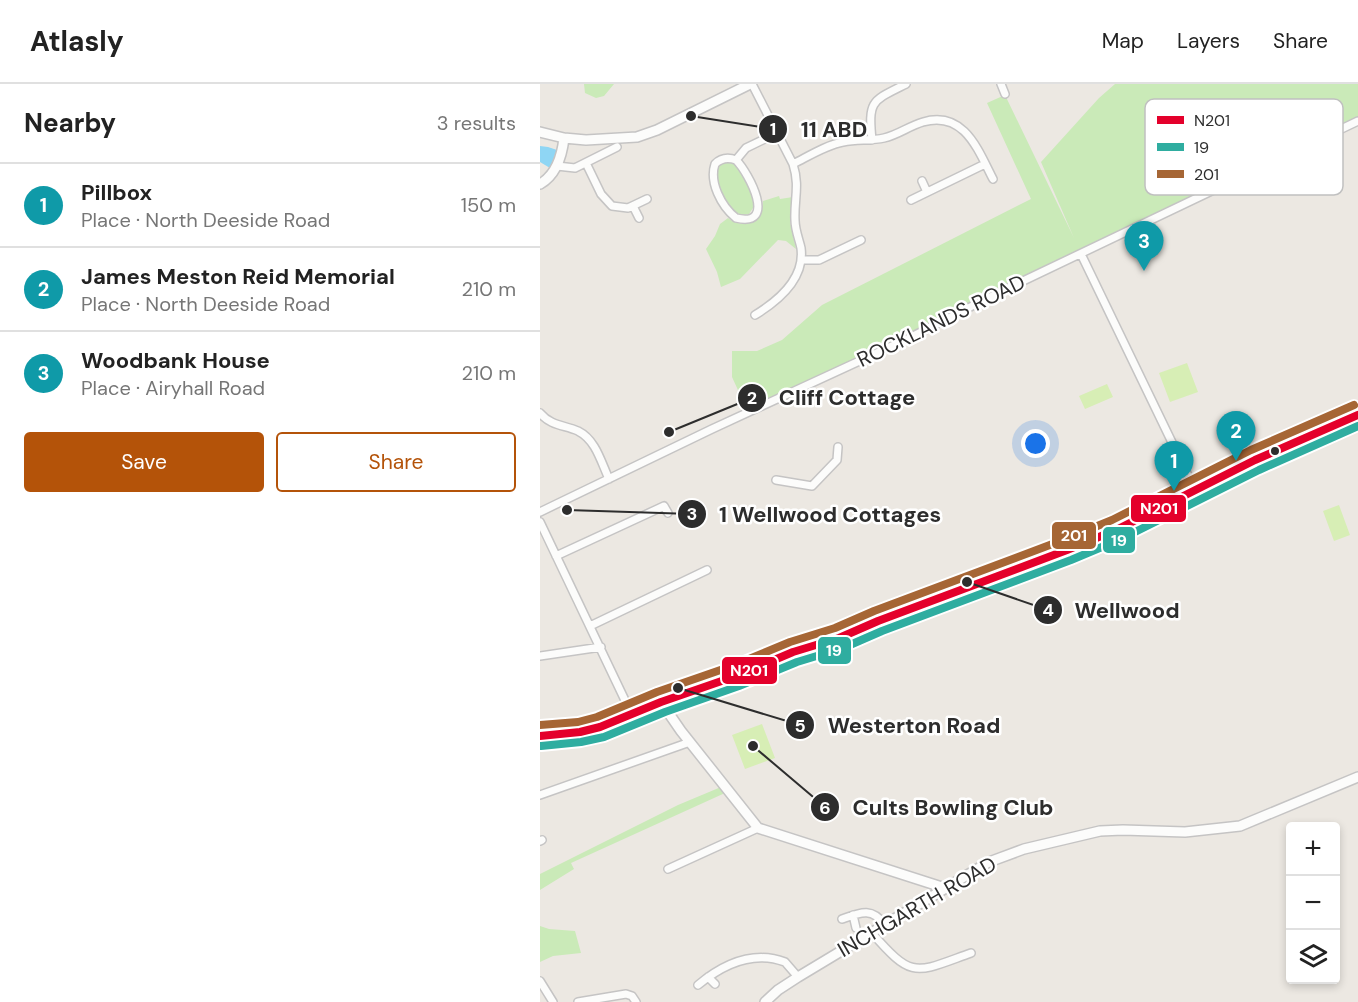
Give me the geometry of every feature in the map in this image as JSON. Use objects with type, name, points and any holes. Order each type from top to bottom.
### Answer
[{"type":"main road","points":[[540,736],[580,732],[600,727],[1067,550],[1116,530],[1255,460],[1357,418]]},
{"type":"street","points":[[540,132],[564,138],[611,140],[648,133],[751,84],[793,164],[798,188],[795,222],[801,247],[801,260],[794,279],[781,296],[755,315]]},
{"type":"street","points":[[872,140],[870,115],[877,100],[906,84]]},
{"type":"street","points":[[1001,84],[1005,94]]},
{"type":"street","points":[[793,164],[836,143],[887,137],[921,123],[941,120],[955,124],[968,133],[993,179]]},
{"type":"street","name":"ROCKLANDS ROAD","points":[[1343,128],[1358,121]]},
{"type":"street","points":[[736,160],[746,148],[777,133]]},
{"type":"street","points":[[542,180],[557,166],[564,138]]},
{"type":"street","points":[[557,166],[569,168],[586,163],[616,147]]},
{"type":"street","points":[[726,158],[736,160],[749,177],[757,195],[758,208],[748,219],[736,218],[731,214],[713,181],[713,170],[719,160],[726,158]]},
{"type":"street","points":[[586,163],[606,202],[620,208],[633,206],[647,199]]},
{"type":"street","points":[[911,200],[985,164]]},
{"type":"street","points":[[922,181],[927,192]]},
{"type":"street","name":"ROCKLANDS ROAD","points":[[540,512],[905,340],[1204,195]]},
{"type":"street","points":[[633,206],[639,218]]},
{"type":"street","points":[[801,260],[819,260],[861,240]]},
{"type":"street","points":[[1082,254],[1195,490]]},
{"type":"street","points":[[540,413],[546,420],[587,437],[595,447],[609,479]]},
{"type":"street","points":[[776,480],[812,486],[837,460],[838,447]]},
{"type":"street","points":[[556,556],[664,506],[668,513]]},
{"type":"street","points":[[540,522],[633,715]]},
{"type":"street","points":[[590,626],[707,570]]},
{"type":"street","points":[[540,656],[601,647]]},
{"type":"street","points":[[661,702],[663,709],[758,828],[945,888]]},
{"type":"street","points":[[540,795],[690,742]]},
{"type":"street","name":"INCHGARTH ROAD","points":[[765,1002],[798,977],[989,862],[1024,849],[1100,831],[1185,832],[1240,826],[1358,777]]},
{"type":"street","points":[[668,869],[758,828]]},
{"type":"street","points":[[842,919],[866,912],[878,916],[885,925]]},
{"type":"street","points":[[853,915],[856,928]]},
{"type":"street","points":[[872,933],[901,964],[916,969],[933,967],[971,953]]},
{"type":"street","points":[[698,985],[716,970],[733,963],[764,958],[785,962],[798,977]]},
{"type":"street","points":[[708,976],[715,984]]},
{"type":"street","points":[[540,981],[553,1002]]},
{"type":"street","points":[[578,1002],[626,994],[634,998],[636,1002]]},
{"type":"green space","points":[[584,84],[614,84],[604,96],[596,98],[585,93]]},
{"type":"green space","points":[[1115,84],[1358,84],[1358,121],[1343,128],[1343,99],[1145,99],[1145,195],[1203,195],[748,412],[732,377],[732,351],[757,351],[782,340],[822,305],[1031,199],[987,103],[1005,95],[1074,238],[1041,162],[1099,98]]},
{"type":"green space","points":[[728,161],[739,167],[750,186],[755,205],[749,214],[743,215],[731,209],[718,189],[715,176],[717,166]]},
{"type":"green space","points":[[779,196],[780,199],[793,197],[790,222],[796,249],[786,241],[778,240],[740,279],[721,287],[706,249],[720,224],[728,218],[740,223],[751,221],[759,213],[763,201]]},
{"type":"green space","points":[[1187,363],[1198,392],[1170,402],[1159,373]]},
{"type":"green space","points":[[1107,384],[1113,397],[1085,409],[1079,396]]},
{"type":"green space","points":[[1339,505],[1350,535],[1334,541],[1323,511]]},
{"type":"green space","points":[[762,724],[775,758],[745,769],[732,735]]},
{"type":"green space","points":[[721,787],[725,793],[571,863],[574,869],[540,890],[540,874],[678,805]]},
{"type":"green space","points":[[540,926],[575,931],[581,953],[553,956],[540,962]]},
{"type":"water","points":[[540,146],[557,150],[550,168],[540,162]]},
{"type":"transit line","name":"201","points":[[540,725],[578,722],[597,717],[657,692],[732,666],[790,642],[835,628],[874,611],[1063,540],[1112,520],[1251,450],[1354,405]]},
{"type":"transit line","name":"N201","points":[[540,736],[580,732],[600,727],[1067,550],[1116,530],[1255,460],[1358,415]]},
{"type":"transit line","name":"19","points":[[541,746],[604,737],[1071,560],[1121,539],[1259,470],[1358,426]]},
{"type":"place","name":"11 ABD","points":[[691,116]]},
{"type":"place","name":"Woodbank House","points":[[1144,271]]},
{"type":"place","name":"Cliff Cottage","points":[[669,432]]},
{"type":"place","name":"James Meston Reid Memorial","points":[[1236,461]]},
{"type":"place","name":"Pillbox","points":[[1174,491]]},
{"type":"place","name":"1 Wellwood Cottages","points":[[567,510]]},
{"type":"place","name":"Wellwood","points":[[967,582]]},
{"type":"place","name":"Westerton Road","points":[[678,688]]},
{"type":"place","name":"Cults Bowling Club","points":[[753,746]]}]
